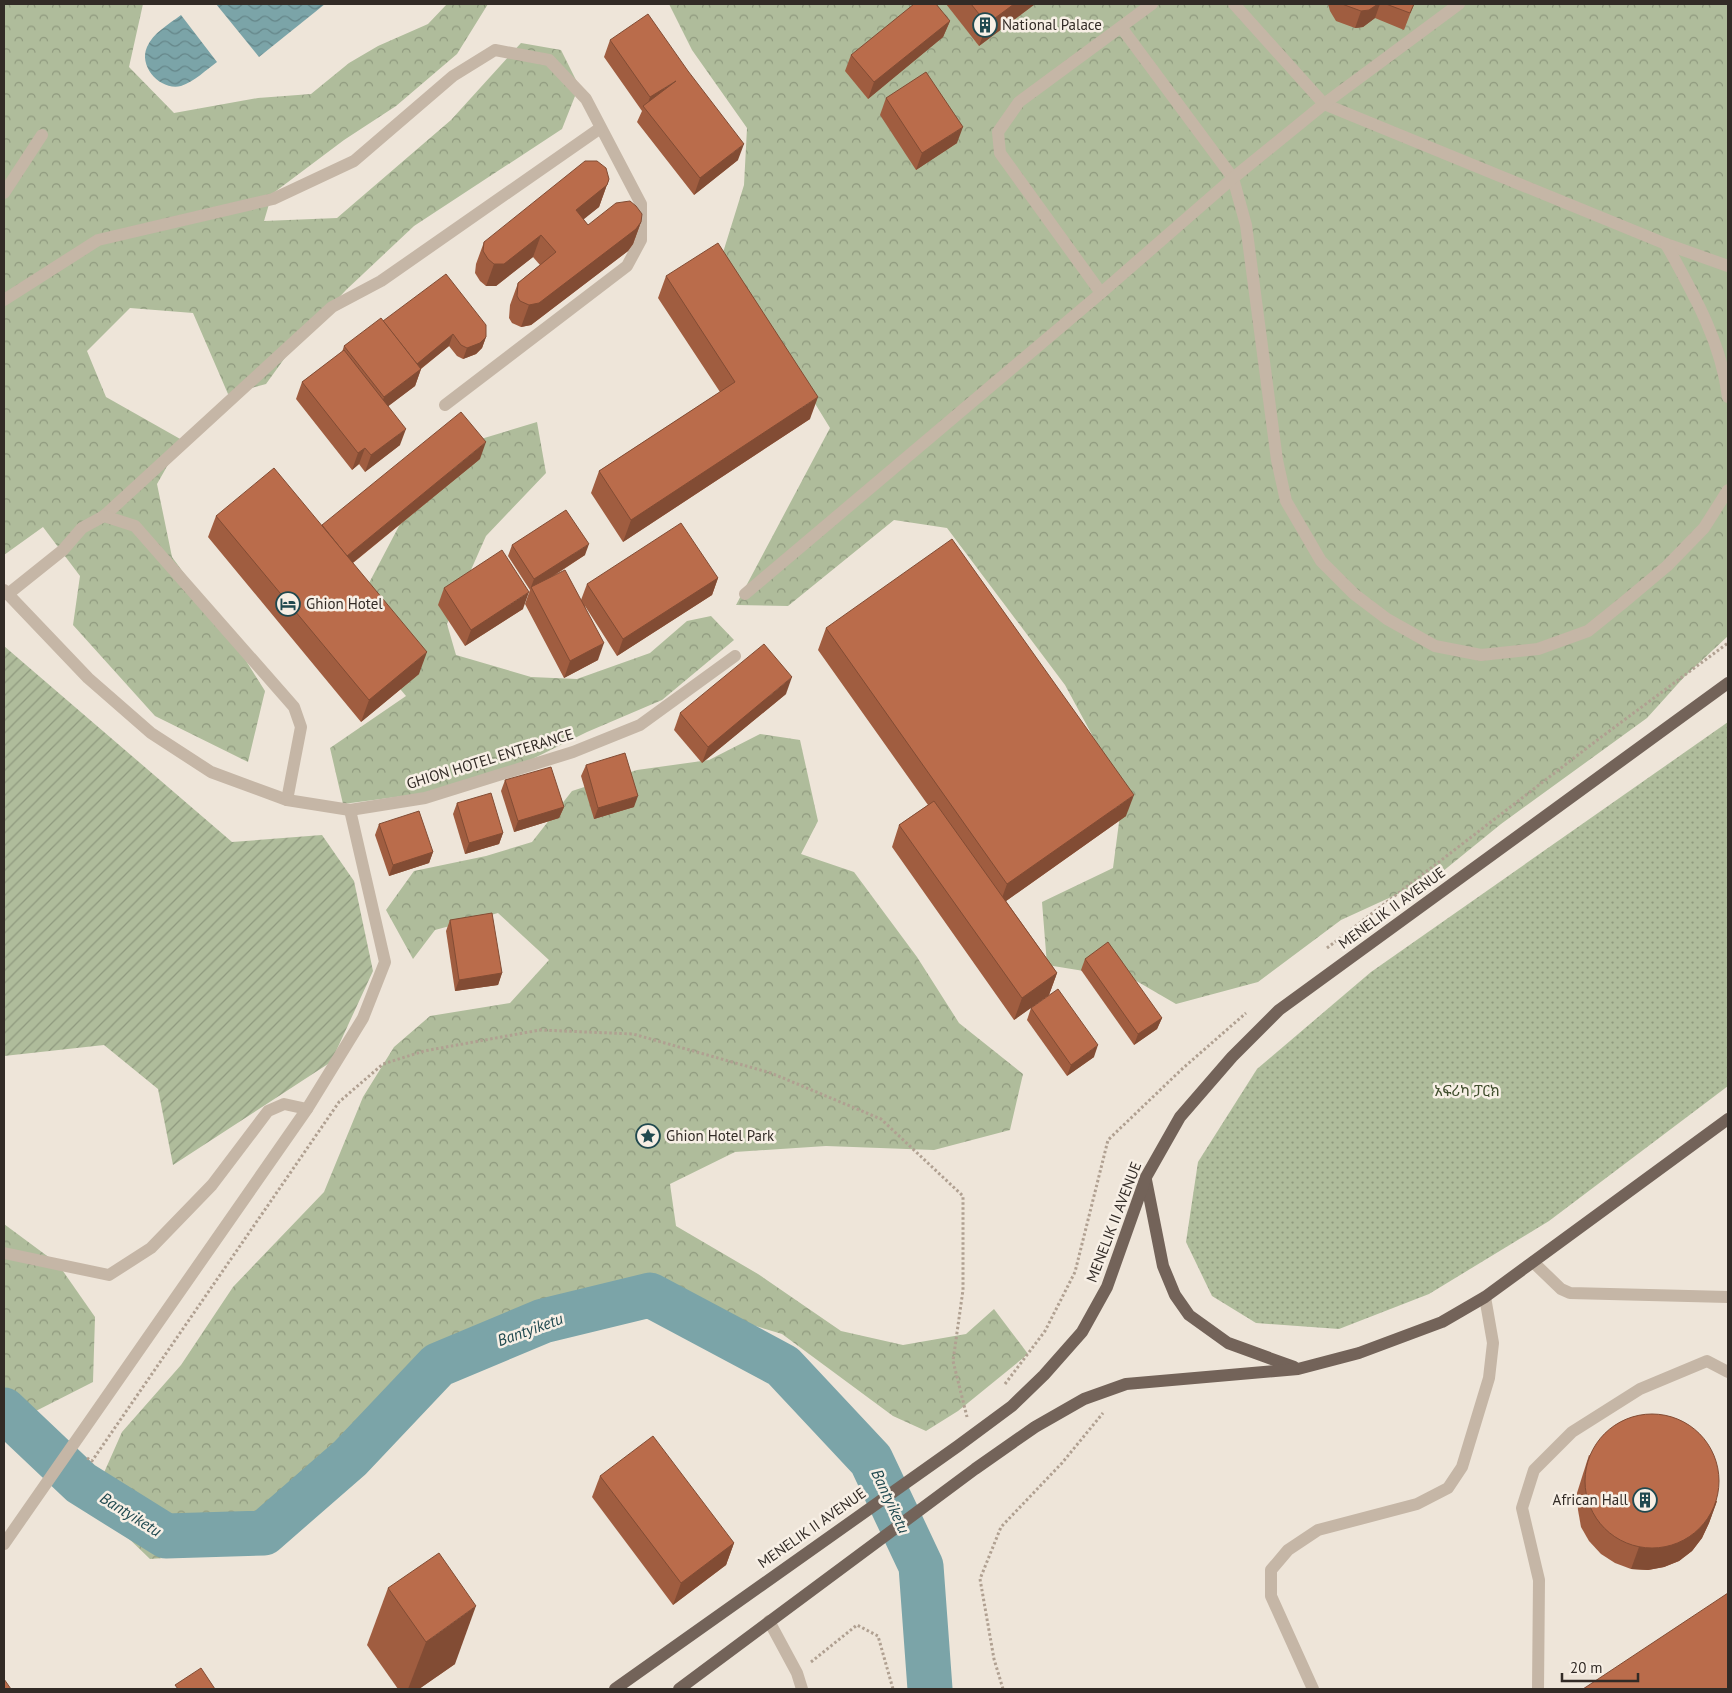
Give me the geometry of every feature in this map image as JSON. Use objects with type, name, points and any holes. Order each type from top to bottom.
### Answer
[{"type":"main road","name":"MENELIK II AVENUE","points":[[615,1689],[774,1574],[958,1446],[1018,1400],[1044,1375],[1082,1332],[1108,1287],[1146,1177],[1180,1117],[1232,1058],[1279,1010],[1728,683]]},
{"type":"main road","points":[[679,1689],[975,1469],[1035,1427],[1084,1398],[1126,1384],[1298,1369],[1359,1353],[1442,1322],[1486,1297],[1728,1119]]},
{"type":"main road","points":[[1146,1177],[1163,1266],[1175,1295],[1190,1315],[1228,1343],[1298,1369]]},
{"type":"street","points":[[1101,293],[1000,154],[998,132],[1019,102],[1152,4]]},
{"type":"street","points":[[1234,4],[1324,104],[1666,244],[1728,266]]},
{"type":"street","points":[[745,594],[1101,293],[1232,178],[1324,104],[1459,4]]},
{"type":"street","points":[[1121,27],[1232,178],[1246,225],[1277,460],[1286,501],[1321,561],[1354,594],[1387,619],[1435,646],[1481,655],[1538,649],[1588,631],[1624,602],[1666,566],[1704,528],[1728,490]]},
{"type":"street","points":[[4,300],[98,240],[272,199],[354,162],[453,76],[496,50],[550,60],[586,99],[641,204],[641,240],[627,266],[445,406]]},
{"type":"street","points":[[6,592],[63,550],[82,528],[104,516],[332,307],[381,281],[600,128]]},
{"type":"street","points":[[4,193],[42,135]]},
{"type":"street","points":[[1666,244],[1700,306],[1725,368],[1728,397]]},
{"type":"street","points":[[104,516],[135,526],[294,706],[301,726],[287,800]]},
{"type":"street","name":"GHION HOTEL ENTERANCE","points":[[6,592],[88,678],[151,733],[211,772],[287,800],[350,810],[426,798],[573,752],[640,725],[735,656]]},
{"type":"street","points":[[4,1544],[24,1518],[307,1109],[363,1018],[385,962],[350,810]]},
{"type":"street","points":[[4,1253],[109,1274],[151,1248],[212,1185],[268,1111],[284,1104],[307,1109]]},
{"type":"street","points":[[1533,1262],[1560,1289],[1570,1293],[1728,1297]]},
{"type":"street","points":[[1313,1689],[1271,1596],[1271,1570],[1288,1550],[1318,1530],[1417,1504],[1448,1488],[1462,1467],[1489,1378],[1493,1343],[1486,1297]]},
{"type":"street","points":[[1538,1689],[1540,1580],[1522,1508],[1534,1470],[1572,1432],[1640,1389],[1707,1361],[1728,1372]]},
{"type":"street","points":[[769,1621],[797,1673],[802,1689]]},
{"type":"path","points":[[72,1448],[92,1461],[339,1102],[383,1064],[424,1051],[540,1030],[633,1034],[771,1073],[881,1119],[964,1196],[963,1290],[953,1361],[968,1421]]},
{"type":"path","points":[[1003,1689],[994,1659],[980,1579],[1001,1527],[1062,1462],[1126,1384]]},
{"type":"path","points":[[797,1673],[857,1625],[878,1636],[893,1689]]},
{"type":"green space","points":[[4,4],[143,4],[129,67],[174,113],[258,98],[311,94],[349,63],[378,46],[428,24],[447,4],[488,4],[457,54],[396,106],[344,140],[272,194],[264,221],[337,218],[451,120],[521,43],[561,50],[579,86],[562,129],[414,226],[346,290],[292,348],[266,384],[228,394],[193,313],[130,308],[87,351],[106,397],[182,440],[157,484],[172,557],[231,637],[265,691],[248,762],[155,716],[73,625],[80,576],[43,527],[4,555]]},
{"type":"green space","points":[[669,4],[1728,4],[1728,636],[1685,676],[1647,718],[1501,824],[1437,876],[1341,920],[1258,982],[1176,1004],[1133,979],[1047,965],[1042,902],[1113,868],[1123,792],[1065,685],[947,528],[894,520],[788,606],[736,605],[830,428],[770,330],[721,259],[744,185],[747,128],[692,50]]},
{"type":"green space","points":[[537,422],[546,473],[486,536],[447,624],[456,655],[531,677],[577,679],[650,653],[687,621],[711,616],[734,640],[662,700],[587,732],[506,772],[427,793],[343,804],[330,748],[406,696],[358,639],[369,583],[410,505],[471,442]]},
{"type":"green space","points":[[4,646],[232,842],[322,835],[354,881],[373,971],[331,1062],[173,1165],[158,1089],[104,1045],[4,1056]]},
{"type":"green space","name":"አፍሪካ ፓርክ","points":[[1728,722],[1728,1086],[1549,1221],[1429,1294],[1339,1329],[1256,1323],[1212,1296],[1186,1242],[1198,1162],[1257,1069],[1371,972]]},
{"type":"green space","points":[[760,734],[800,740],[818,821],[801,854],[854,872],[917,957],[959,1023],[1023,1074],[1010,1130],[934,1150],[826,1146],[735,1152],[670,1184],[676,1226],[758,1274],[841,1331],[903,1345],[966,1334],[994,1309],[1028,1354],[958,1411],[926,1431],[893,1416],[782,1334],[682,1304],[583,1302],[483,1351],[411,1418],[340,1473],[206,1555],[150,1559],[91,1502],[122,1432],[181,1365],[233,1287],[324,1192],[363,1097],[394,1047],[430,1016],[510,1003],[549,960],[498,913],[435,930],[413,959],[386,910],[414,871],[486,856],[532,842],[572,791],[637,770],[709,760]]},
{"type":"green space","points":[[4,1224],[58,1264],[95,1317],[93,1382],[26,1416],[4,1396]]},
{"type":"water","points":[[216,4],[325,4],[259,57]]},
{"type":"water","points":[[181,15],[217,62],[191,82],[173,87],[166,85],[153,76],[146,62],[145,55],[153,37]]},
{"type":"building","points":[[914,4],[936,4],[950,21],[874,82],[851,55]]},
{"type":"building","points":[[971,4],[1014,4],[987,24]]},
{"type":"building","points":[[1342,4],[1378,4],[1369,10],[1361,11]]},
{"type":"building","points":[[1386,4],[1414,4],[1410,13]]},
{"type":"building","points":[[648,14],[688,71],[744,144],[700,178],[643,106],[676,81],[650,97],[610,40]]},
{"type":"building","points":[[926,72],[963,127],[922,153],[886,98]]},
{"type":"building","points":[[585,161],[597,161],[606,168],[609,179],[607,185],[576,210],[588,225],[616,203],[630,201],[642,214],[641,222],[636,229],[539,303],[529,305],[520,301],[517,296],[518,283],[556,252],[541,235],[504,264],[494,264],[483,251],[484,242]]},
{"type":"building","points":[[718,243],[818,397],[631,520],[599,471],[735,382],[666,276]]},
{"type":"building","points":[[446,274],[486,325],[486,337],[480,343],[467,348],[461,345],[453,334],[417,364],[383,321]]},
{"type":"building","points":[[381,318],[421,369],[384,397],[344,346]]},
{"type":"building","points":[[344,350],[406,429],[371,455],[365,448],[358,453],[302,382]]},
{"type":"building","points":[[461,412],[486,442],[347,556],[322,525]]},
{"type":"building","points":[[274,468],[427,652],[369,700],[216,516]]},
{"type":"building","points":[[566,510],[589,544],[534,579],[512,545]]},
{"type":"building","points":[[681,523],[718,578],[623,639],[587,584]]},
{"type":"building","points":[[952,539],[1134,795],[1007,884],[826,628]]},
{"type":"building","points":[[502,550],[529,592],[471,630],[444,588]]},
{"type":"building","points":[[565,570],[604,643],[570,661],[531,587]]},
{"type":"building","points":[[764,644],[792,677],[708,747],[680,713]]},
{"type":"building","points":[[625,753],[638,796],[598,808],[586,765]]},
{"type":"building","points":[[551,767],[564,807],[518,821],[505,780]]},
{"type":"building","points":[[491,793],[503,833],[469,843],[457,803]]},
{"type":"building","points":[[934,801],[1057,973],[1022,998],[899,825]]},
{"type":"building","points":[[419,811],[433,852],[393,865],[379,824]]},
{"type":"building","points":[[492,913],[502,973],[459,980],[450,920]]},
{"type":"building","points":[[1108,942],[1162,1018],[1138,1034],[1085,959]]},
{"type":"building","points":[[1058,989],[1098,1045],[1071,1065],[1031,1008]]},
{"type":"building","name":"African Hall","points":[[1652,1414],[1678,1419],[1700,1433],[1714,1455],[1719,1481],[1714,1507],[1700,1529],[1678,1543],[1652,1548],[1626,1543],[1604,1529],[1590,1507],[1585,1481],[1590,1455],[1604,1433],[1626,1419]]},
{"type":"building","points":[[653,1436],[734,1543],[681,1583],[600,1476]]},
{"type":"building","points":[[439,1553],[476,1606],[426,1642],[388,1588]]},
{"type":"building","points":[[1728,1593],[1728,1689],[1583,1689]]},
{"type":"building","points":[[201,1668],[215,1689],[178,1689],[175,1685]]},
{"type":"building","points":[[4,1679],[11,1689],[4,1689]]},
{"type":"waterway","name":"Bantyiketu","points":[[4,1410],[81,1483],[166,1536],[264,1533],[350,1458],[438,1365],[543,1321],[650,1295],[783,1366],[871,1460],[921,1566],[930,1689]]},
{"type":"place","name":"National Palace","points":[[985,25]]},
{"type":"place","name":"Ghion Hotel","points":[[288,604]]},
{"type":"place","name":"Ghion Hotel Park","points":[[648,1136]]},
{"type":"place","name":"African Hall","points":[[1645,1500]]}]
